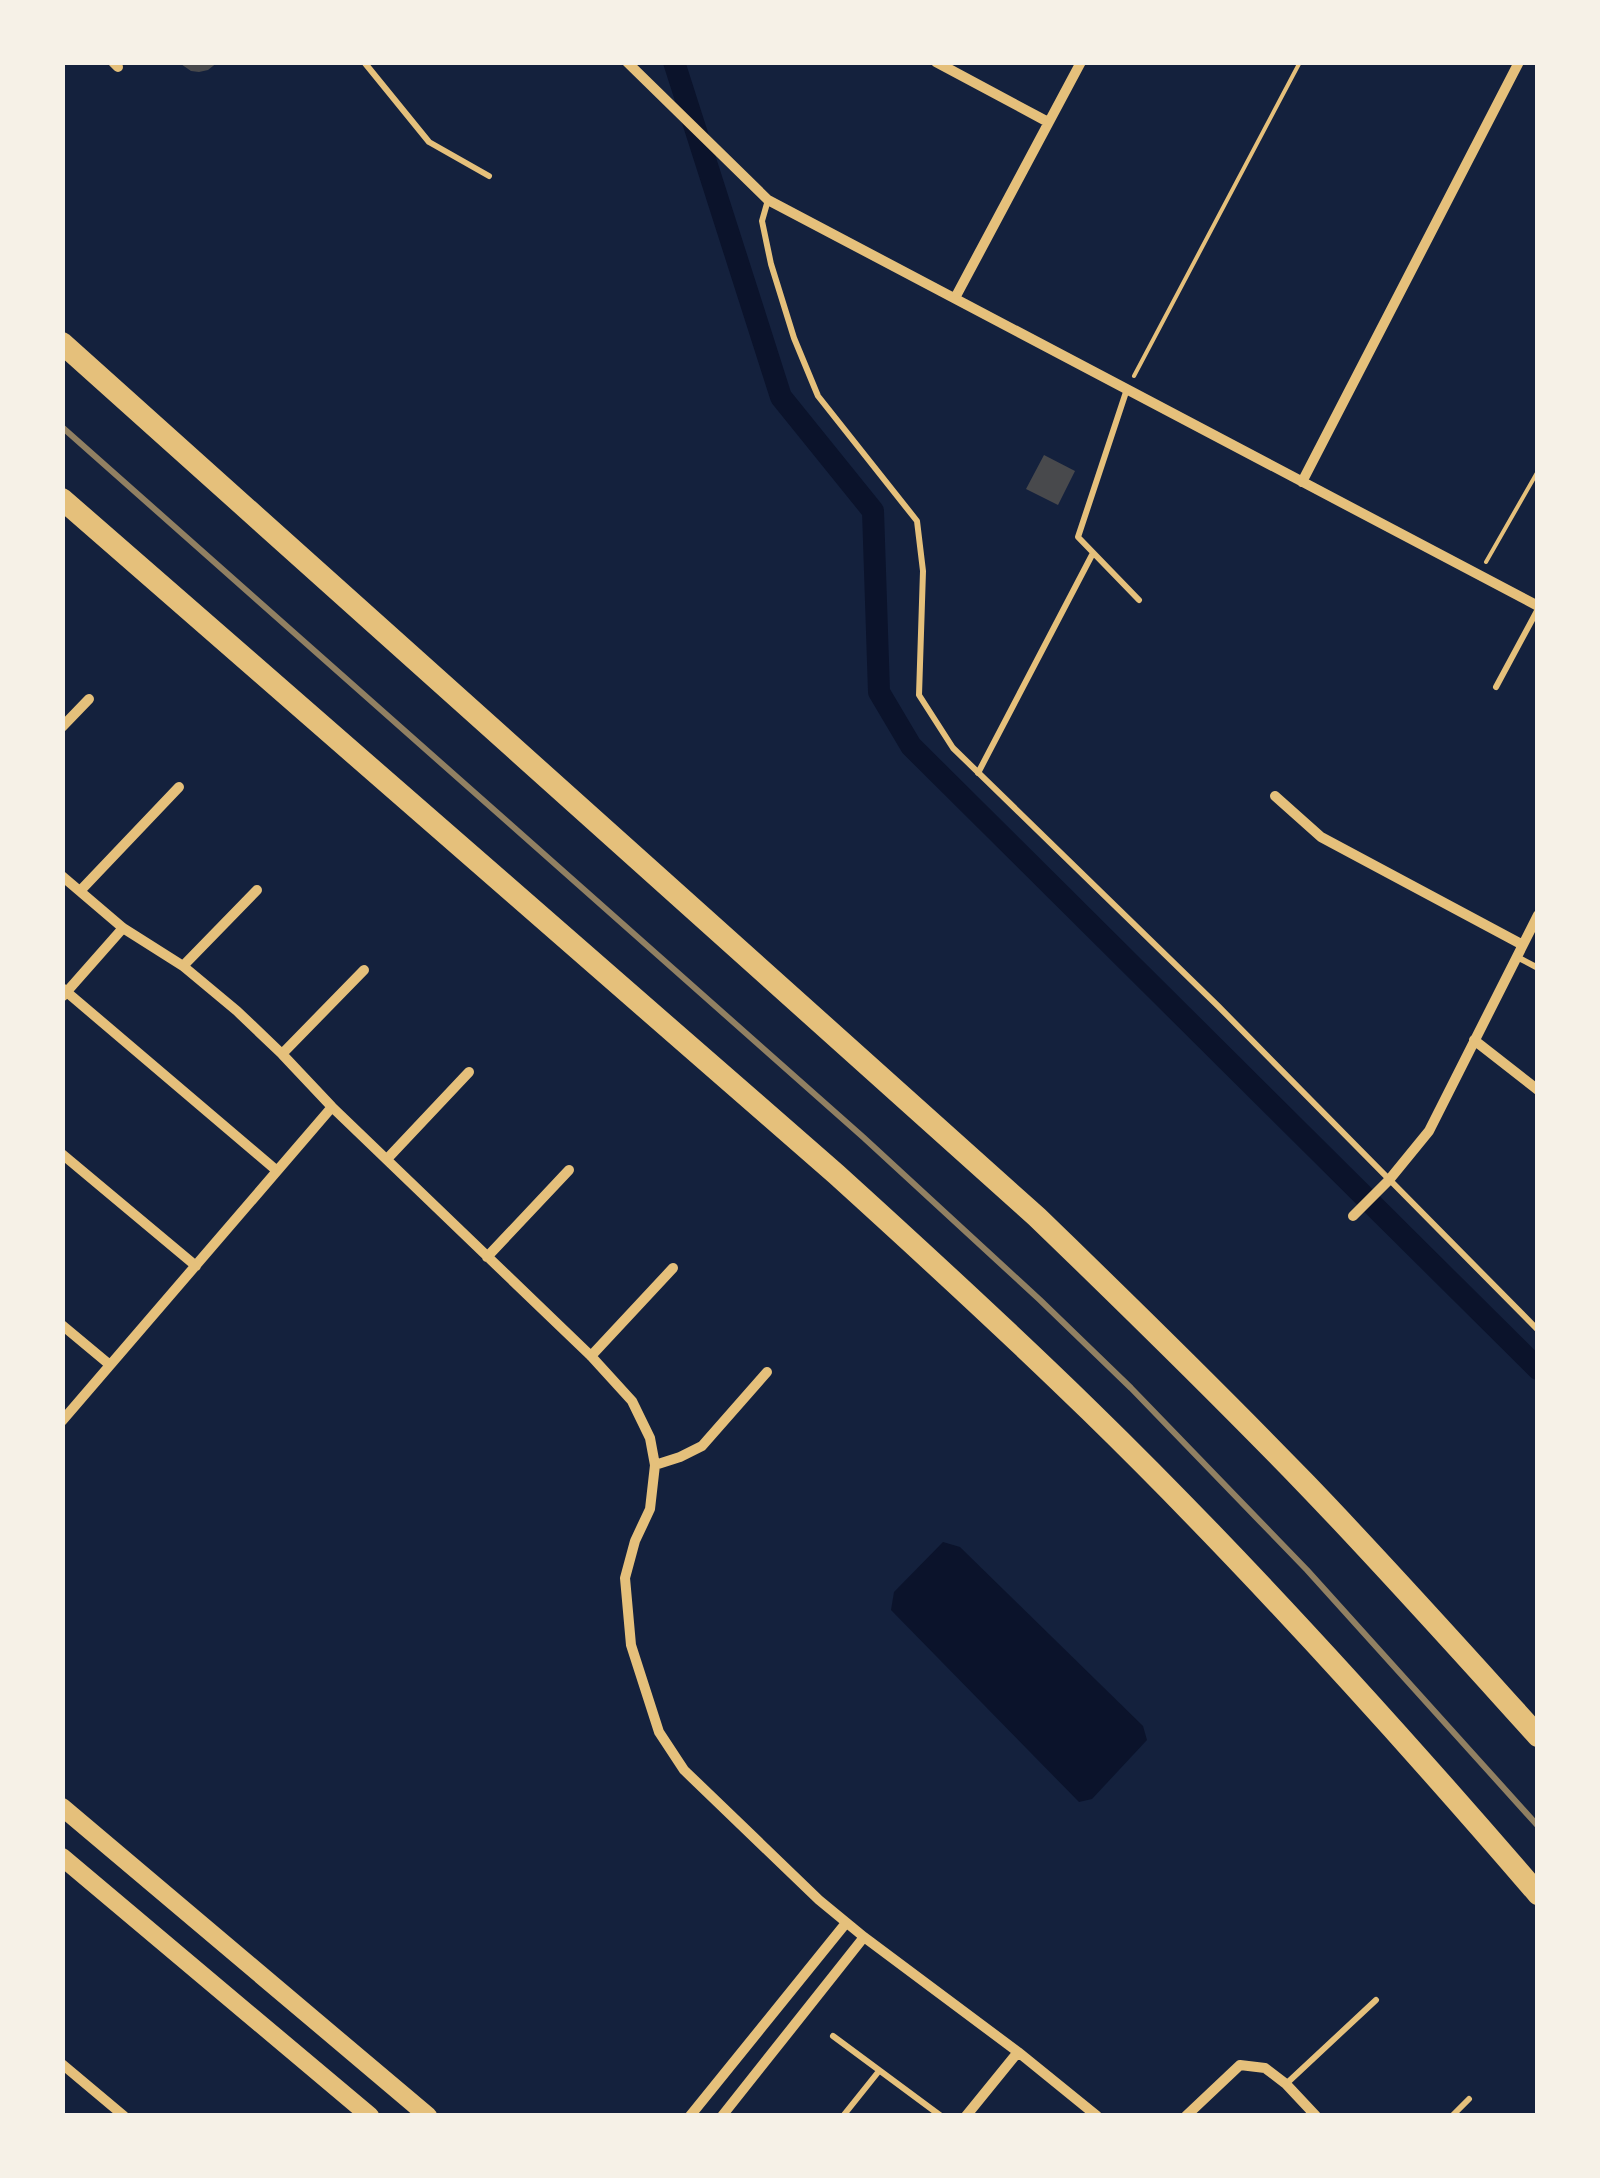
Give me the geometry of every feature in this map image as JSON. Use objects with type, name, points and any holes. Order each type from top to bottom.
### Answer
[{"type":"highway","points":[[62,344],[1037,1216],[1292,1470],[1538,1736]]},
{"type":"highway","points":[[62,500],[960,1286],[1238,1562],[1538,1894]]},
{"type":"main road","points":[[62,1807],[428,2116]]},
{"type":"main road","points":[[62,1857],[370,2116]]},
{"type":"street","points":[[627,62],[768,200],[1538,608]]},
{"type":"street","points":[[936,62],[1048,122]]},
{"type":"street","points":[[955,298],[1081,62]]},
{"type":"street","points":[[1302,482],[1519,62]]},
{"type":"street","points":[[62,727],[89,699]]},
{"type":"street","points":[[80,891],[179,787]]},
{"type":"street","points":[[1275,796],[1321,837],[1522,944]]},
{"type":"street","points":[[62,876],[123,928],[184,966],[237,1011],[632,1401],[650,1438],[655,1465],[650,1509],[624,1578],[630,1645],[660,1732],[684,1770],[846,1923],[1096,2116]]},
{"type":"street","points":[[184,966],[257,890]]},
{"type":"street","points":[[1353,1216],[1390,1180],[1429,1132],[1538,915]]},
{"type":"street","points":[[123,928],[64,992],[276,1170]]},
{"type":"street","points":[[282,1054],[364,970]]},
{"type":"street","points":[[1474,1040],[1538,1090]]},
{"type":"street","points":[[387,1160],[469,1072]]},
{"type":"street","points":[[62,1422],[332,1106]]},
{"type":"street","points":[[62,1154],[196,1266]]},
{"type":"street","points":[[488,1257],[569,1170]]},
{"type":"street","points":[[590,1356],[673,1268]]},
{"type":"street","points":[[62,1325],[110,1365]]},
{"type":"street","points":[[655,1465],[702,1446],[767,1372]]},
{"type":"street","points":[[690,2116],[846,1923]]},
{"type":"street","points":[[722,2116],[864,1937]]},
{"type":"street","points":[[966,2116],[1018,2052]]},
{"type":"street","points":[[62,2064],[124,2116]]},
{"type":"street","points":[[1186,2116],[1240,2065],[1264,2068],[1286,2084],[1315,2115]]},
{"type":"lane","points":[[364,62],[429,142],[489,176]]},
{"type":"lane","points":[[768,200],[762,221],[771,264],[794,338],[818,396],[916,521],[923,571],[919,695],[953,748],[1218,1006],[1538,1330]]},
{"type":"lane","points":[[1127,389],[1078,538],[1139,600]]},
{"type":"lane","points":[[978,773],[1093,553]]},
{"type":"lane","points":[[1496,687],[1538,608]]},
{"type":"lane","points":[[1516,957],[1538,968]]},
{"type":"lane","points":[[1286,2084],[1376,2000]]},
{"type":"lane","points":[[834,2036],[941,2116]]},
{"type":"lane","points":[[842,2116],[879,2071]]},
{"type":"lane","points":[[1452,2116],[1469,2099]]},
{"type":"path","points":[[1127,389],[1300,62]]},
{"type":"path","points":[[1479,574],[1538,470]]},
{"type":"water","points":[[943,1542],[960,1547],[1143,1726],[1147,1740],[1092,1799],[1079,1802],[891,1610],[894,1592]]},
{"type":"building","points":[[178,62],[218,62],[199,72]]},
{"type":"building","points":[[1044,455],[1075,471],[1058,505],[1026,489]]},
{"type":"waterway","points":[[674,62],[781,397],[873,511],[879,692],[911,746],[1538,1369]]},
{"type":"railway","points":[[62,427],[863,1137],[1040,1300],[1307,1570],[1538,1826]]}]
